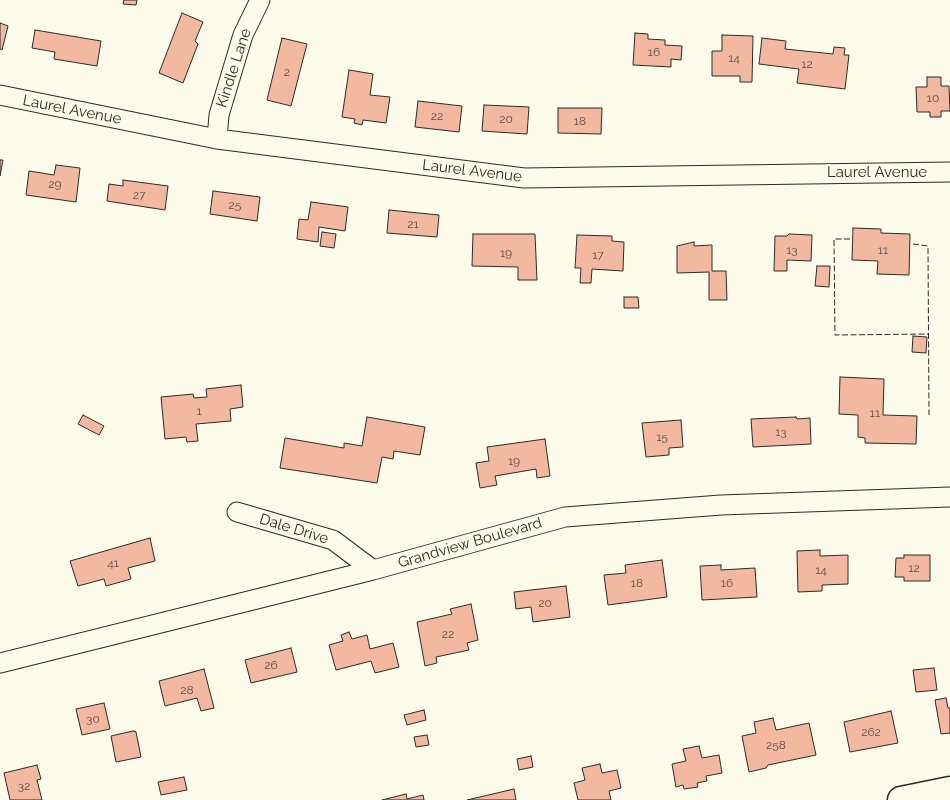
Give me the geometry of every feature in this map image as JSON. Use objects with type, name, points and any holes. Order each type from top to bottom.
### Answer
[{"type":"main road","points":[[901,800],[950,790]]},
{"type":"street","name":"Kindle Lane","points":[[217,139],[219,115],[243,35],[260,0]]},
{"type":"street","name":"Laurel Avenue","points":[[0,95],[217,139],[524,178],[950,172]]},
{"type":"street","name":"Grandview Boulevard","points":[[0,663],[373,570],[565,517],[721,506],[950,497]]},
{"type":"street","name":"Dale Drive","points":[[237,512],[333,540],[373,570]]},
{"type":"building","points":[[124,0],[137,0],[136,5],[123,4]]},
{"type":"building","points":[[182,13],[203,22],[195,41],[198,44],[183,83],[159,73]]},
{"type":"building","points":[[0,23],[8,26],[2,50],[0,49]]},
{"type":"building","points":[[35,30],[101,41],[97,66],[54,59],[55,52],[32,48]]},
{"type":"building","points":[[635,33],[648,34],[648,39],[665,40],[665,45],[682,46],[681,60],[671,59],[671,67],[633,65]]},
{"type":"building","points":[[722,35],[753,36],[752,82],[740,82],[740,76],[712,76],[712,51],[722,51]]},
{"type":"building","points":[[282,38],[307,44],[291,106],[267,100]]},
{"type":"building","points":[[762,38],[786,41],[785,49],[833,54],[834,47],[845,48],[844,55],[849,55],[845,89],[797,83],[799,69],[759,64]]},
{"type":"building","points":[[349,70],[373,74],[370,95],[390,97],[386,123],[363,120],[362,125],[354,123],[355,119],[342,117]]},
{"type":"building","points":[[927,77],[941,77],[941,86],[949,86],[950,111],[941,111],[941,117],[930,117],[930,112],[917,112],[916,87],[927,87]]},
{"type":"building","points":[[418,101],[462,106],[459,132],[415,127]]},
{"type":"building","points":[[484,105],[529,107],[527,134],[482,131]]},
{"type":"building","points":[[558,108],[602,108],[601,134],[558,133]]},
{"type":"building","points":[[0,160],[3,160],[0,176]]},
{"type":"building","points":[[56,165],[80,168],[76,202],[26,195],[29,171],[54,175]]},
{"type":"building","points":[[123,180],[168,186],[165,210],[107,201],[109,184],[123,186]]},
{"type":"building","points":[[213,191],[260,197],[257,221],[210,214]]},
{"type":"building","points":[[311,202],[348,207],[345,231],[319,227],[318,242],[297,239],[299,219],[308,220]]},
{"type":"building","points":[[389,210],[439,215],[437,237],[387,233]]},
{"type":"building","points":[[853,228],[881,229],[881,233],[910,234],[909,275],[877,274],[878,261],[852,260]]},
{"type":"building","points":[[322,232],[336,234],[334,248],[320,246]]},
{"type":"building","points":[[473,234],[535,234],[537,280],[518,280],[518,267],[472,266]]},
{"type":"building","points":[[789,234],[812,235],[811,261],[787,260],[787,271],[774,271],[775,236],[787,236]]},
{"type":"building","points":[[577,235],[612,236],[612,241],[624,242],[623,271],[592,269],[591,283],[580,283],[581,268],[575,268]]},
{"type":"building","points":[[694,242],[694,246],[712,245],[712,271],[726,271],[727,300],[709,300],[709,272],[677,273],[677,246]]},
{"type":"building","points":[[817,266],[830,266],[829,287],[815,286]]},
{"type":"building","points":[[624,297],[638,297],[639,308],[624,308]]},
{"type":"building","points":[[913,336],[927,337],[926,353],[912,352]]},
{"type":"building","points":[[840,377],[884,379],[883,415],[917,416],[916,444],[865,443],[865,438],[858,437],[858,415],[839,414]]},
{"type":"building","points":[[241,385],[243,407],[230,409],[231,421],[196,424],[198,441],[187,442],[186,437],[165,439],[161,397],[193,394],[194,398],[207,397],[206,389]]},
{"type":"building","points":[[83,415],[104,426],[99,435],[78,424]]},
{"type":"building","points":[[367,417],[425,427],[420,455],[394,451],[393,459],[382,457],[377,483],[280,468],[285,438],[344,448],[344,443],[362,446]]},
{"type":"building","points":[[796,417],[797,419],[810,418],[811,444],[753,447],[751,419]]},
{"type":"building","points":[[681,420],[683,447],[669,448],[669,455],[646,457],[642,423]]},
{"type":"building","points":[[545,439],[550,476],[537,478],[536,469],[495,476],[497,485],[480,488],[476,463],[489,461],[487,447]]},
{"type":"building","points":[[150,538],[155,561],[128,568],[131,579],[106,586],[104,579],[78,586],[70,561]]},
{"type":"building","points":[[820,550],[820,556],[848,555],[848,584],[822,585],[822,591],[798,592],[797,551]]},
{"type":"building","points":[[904,555],[930,555],[930,581],[904,581],[904,577],[895,577],[896,558],[904,558]]},
{"type":"building","points":[[662,560],[667,597],[608,605],[604,575],[626,573],[625,565]]},
{"type":"building","points":[[721,565],[721,570],[755,568],[757,597],[702,600],[700,566]]},
{"type":"building","points":[[566,586],[570,617],[533,622],[531,607],[516,609],[514,592]]},
{"type":"building","points":[[471,604],[478,640],[467,643],[469,650],[436,657],[437,663],[425,666],[417,622],[452,614],[450,609]]},
{"type":"building","points":[[349,632],[352,639],[367,635],[370,649],[393,643],[399,667],[375,673],[371,661],[336,670],[329,645],[343,641],[341,635]]},
{"type":"building","points":[[291,648],[297,672],[251,683],[245,660]]},
{"type":"building","points":[[934,668],[937,690],[916,692],[913,670]]},
{"type":"building","points":[[204,669],[214,708],[201,711],[197,698],[165,706],[159,681]]},
{"type":"building","points":[[946,698],[948,708],[950,708],[950,733],[941,734],[935,700]]},
{"type":"building","points":[[104,703],[110,729],[82,735],[76,709]]},
{"type":"building","points":[[424,710],[426,720],[407,725],[404,715]]},
{"type":"building","points":[[891,711],[898,743],[850,752],[844,722]]},
{"type":"building","points":[[773,718],[776,730],[809,723],[816,755],[768,765],[766,768],[749,772],[742,736],[756,733],[754,722]]},
{"type":"building","points":[[136,732],[141,757],[116,762],[111,736]]},
{"type":"building","points":[[427,735],[429,745],[416,747],[414,737]]},
{"type":"building","points":[[699,746],[702,758],[719,755],[722,773],[706,776],[707,781],[697,783],[698,787],[684,789],[683,785],[676,787],[672,764],[686,761],[683,749]]},
{"type":"building","points":[[531,756],[533,767],[519,770],[517,759]]},
{"type":"building","points":[[600,764],[602,773],[617,770],[621,788],[609,791],[611,800],[578,800],[574,783],[585,780],[582,768]]},
{"type":"building","points":[[37,765],[41,779],[37,780],[42,800],[10,800],[4,773]]},
{"type":"building","points":[[184,777],[187,790],[161,795],[158,782]]},
{"type":"building","points":[[514,789],[516,800],[467,800]]},
{"type":"building","points":[[406,794],[407,799],[423,795],[424,800],[382,800]]},
{"type":"fence","points":[[850,239],[834,239],[835,335],[929,334]]},
{"type":"fence","points":[[913,244],[928,246],[929,415]]}]
